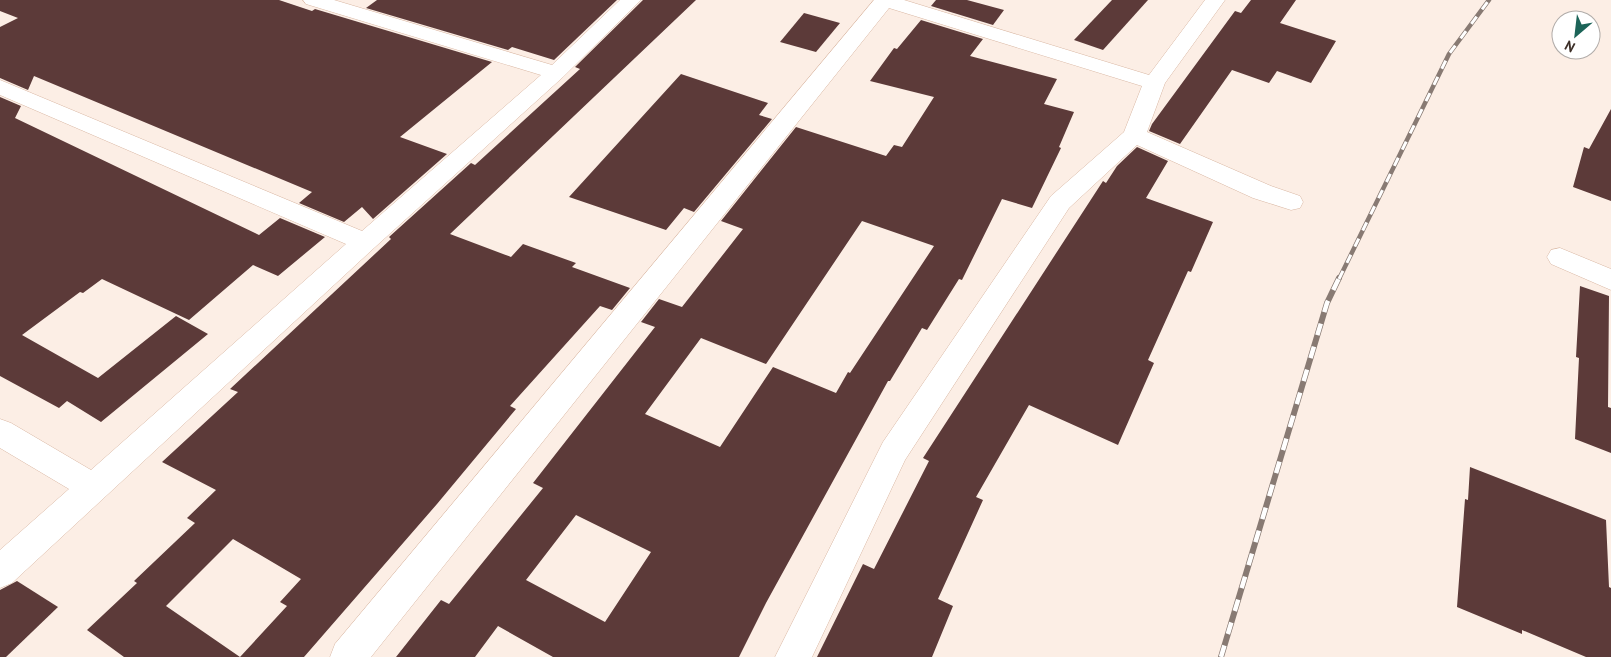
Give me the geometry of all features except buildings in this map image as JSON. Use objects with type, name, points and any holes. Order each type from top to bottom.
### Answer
[{"type":"street","points":[[313,0],[556,73]]},
{"type":"street","points":[[0,572],[365,242],[556,73],[631,0]]},
{"type":"street","points":[[348,657],[885,0],[1154,83]]},
{"type":"street","points":[[793,657],[894,451],[1060,202],[1134,135],[1154,83],[1215,0]]},
{"type":"street","points":[[0,87],[365,242]]},
{"type":"street","points":[[1134,135],[1262,192],[1291,202]]},
{"type":"street","points":[[1560,256],[1611,280]]},
{"type":"street","points":[[0,432],[94,488]]},
{"type":"railway","points":[[1339,279],[1449,54],[1489,0]]},
{"type":"railway","points":[[1221,657],[1327,303],[1339,278]]}]
